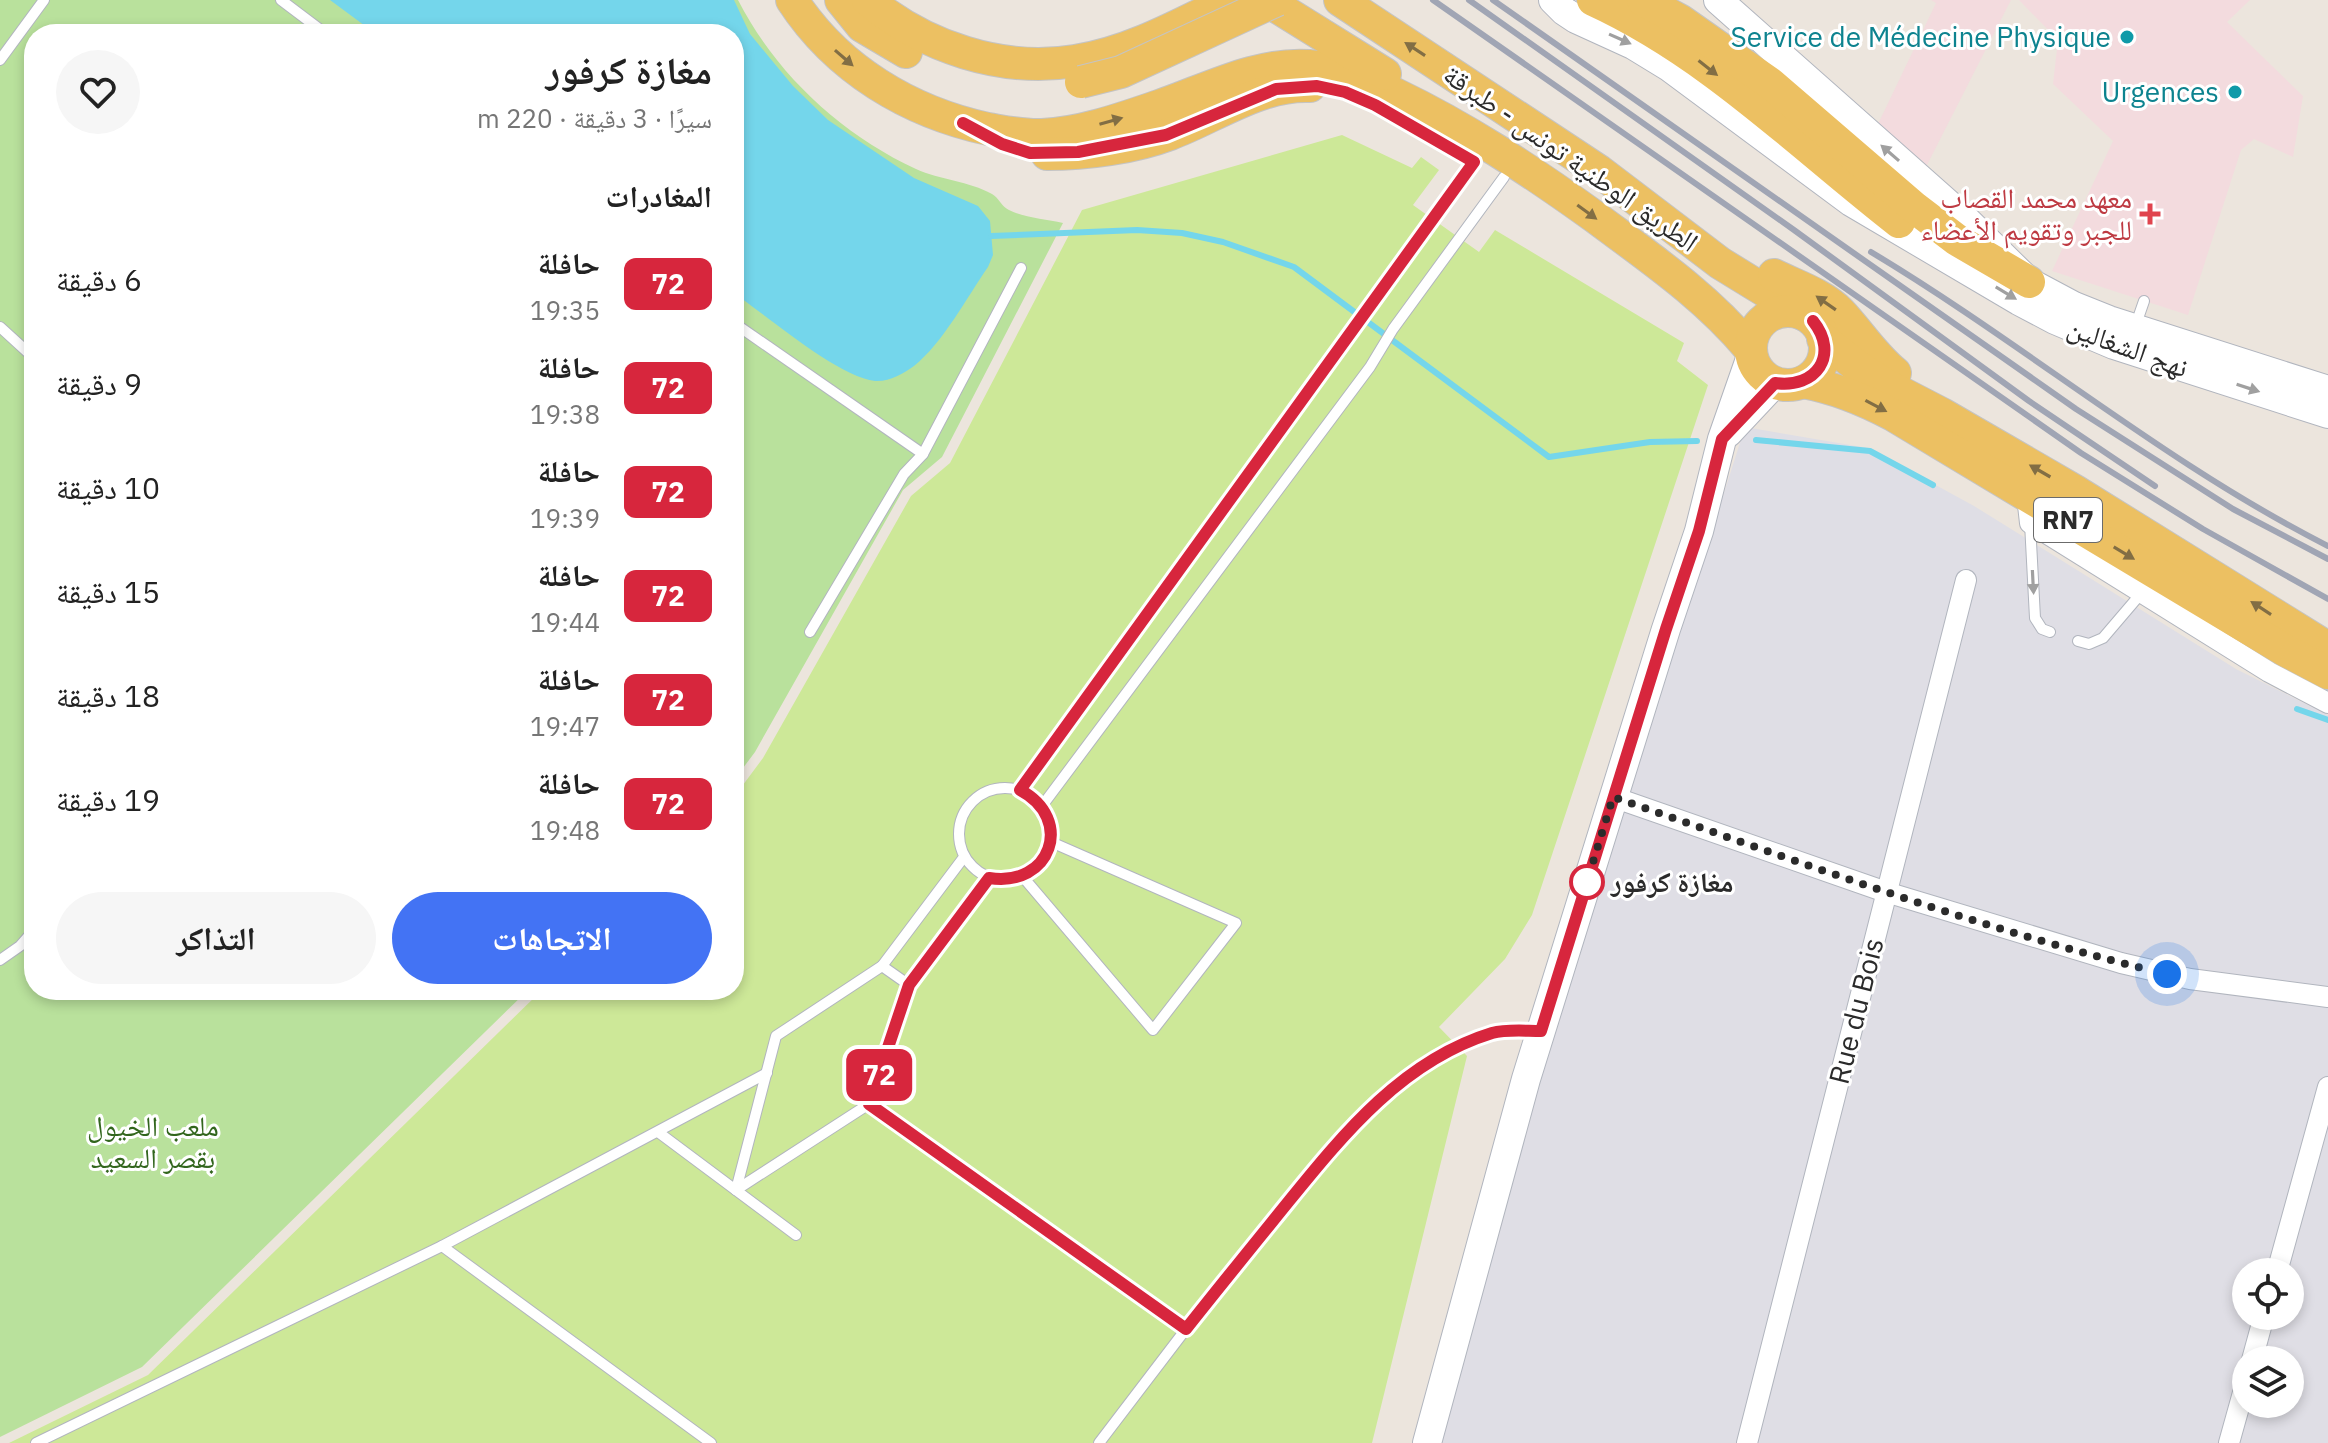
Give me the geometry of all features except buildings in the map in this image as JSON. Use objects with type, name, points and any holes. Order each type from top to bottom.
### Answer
[{"type":"main road","name":"الطريق الوطنية تونس - طبرقة","points":[[792,0],[823,40],[856,69],[894,95],[932,114],[1006,132],[1040,136],[1080,130],[1142,112],[1258,71],[1288,65],[1312,66],[1349,75],[1452,122],[1548,183],[1694,290],[1730,324],[1751,353]]},
{"type":"main road","points":[[829,0],[865,13]]},
{"type":"main road","points":[[841,0],[865,13],[912,55],[961,72],[1031,84],[1078,72],[1230,0]]},
{"type":"main road","points":[[1266,0],[1405,87],[1452,122]]},
{"type":"main road","points":[[1078,72],[1121,72],[1277,0]]},
{"type":"main road","name":"الطريق الوطنية تونس - طبرقة","points":[[1340,0],[1599,171],[1720,263],[1803,314]]},
{"type":"main road","points":[[1593,0],[1658,33],[1915,208],[1957,240],[2029,282]]},
{"type":"main road","points":[[1643,0],[1681,21],[1771,84],[1857,189],[1940,253]]},
{"type":"main road","points":[[963,123],[1002,144],[1030,153],[1078,152],[1166,135],[1276,89],[1317,86],[1345,92],[1375,105],[1504,177],[1548,183]]},
{"type":"main road","name":"RN7","points":[[1673,226],[1820,297],[1840,312],[1869,349],[1942,414]]},
{"type":"main road","points":[[1803,314],[1790,311],[1771,315],[1754,331],[1751,353],[1764,376],[1789,382],[1820,366],[1825,349],[1823,339]]},
{"type":"main road","name":"RN7","points":[[1803,314],[1813,321],[1823,339],[1854,364],[2165,546],[2328,648]]},
{"type":"main road","name":"RN7","points":[[1789,382],[1833,387],[1856,395],[2029,510],[2149,583],[2328,673]]},
{"type":"street","name":"نهج الشغالين","points":[[1553,0],[1576,19],[1633,45],[1669,67],[1851,202],[2019,301],[2084,333],[2328,414]]},
{"type":"street","points":[[1718,0],[1964,218],[2029,282],[2074,306],[2134,329],[2328,390]]},
{"type":"street","points":[[1427,1443],[1541,1031],[1699,531],[1722,439],[1751,353]]},
{"type":"street","points":[[1722,439],[1789,382]]},
{"type":"street","name":"Rue du Bois","points":[[1747,1443],[1966,580]]},
{"type":"street","points":[[2149,583],[2269,672],[2328,703]]},
{"type":"street","points":[[1613,797],[1886,892],[2121,963],[2190,979],[2328,997]]},
{"type":"street","points":[[2281,1258],[2328,1087]]},
{"type":"street","points":[[2229,1443],[2236,1418]]},
{"type":"lane","points":[[26,24],[44,0]]},
{"type":"lane","points":[[281,0],[313,24]]},
{"type":"lane","points":[[0,60],[24,27]]},
{"type":"lane","points":[[1020,790],[1474,162]]},
{"type":"lane","points":[[1042,806],[1370,367],[1393,329],[1504,177]]},
{"type":"lane","points":[[810,632],[904,474],[923,454],[1021,268]]},
{"type":"lane","points":[[2134,329],[2144,301]]},
{"type":"lane","points":[[0,327],[24,349]]},
{"type":"lane","points":[[744,330],[923,454]]},
{"type":"lane","points":[[2029,510],[2035,618],[2042,629],[2050,632]]},
{"type":"lane","points":[[2078,641],[2089,644],[2103,638],[2149,583]]},
{"type":"lane","points":[[1003,787],[1020,790],[1042,806],[1050,822],[1051,842],[1045,858],[1034,870],[1023,877],[1006,881],[989,878],[976,871],[964,857],[958,831],[961,815],[972,800],[989,790],[1003,787]]},
{"type":"lane","points":[[1023,877],[1153,1030],[1236,923],[1051,842]]},
{"type":"lane","points":[[736,1190],[776,1036],[882,966],[964,857]]},
{"type":"lane","points":[[736,1190],[869,1104],[909,985],[989,878]]},
{"type":"lane","points":[[0,960],[24,941]]},
{"type":"lane","points":[[882,966],[909,985]]},
{"type":"lane","points":[[1099,1443],[1186,1329],[1360,1116],[1403,1079],[1467,1042],[1496,1032],[1541,1031]]},
{"type":"lane","points":[[36,1443],[442,1246],[767,1073]]},
{"type":"lane","points":[[869,1104],[1186,1329]]},
{"type":"lane","points":[[658,1132],[796,1235]]},
{"type":"lane","points":[[442,1246],[711,1443]]},
{"type":"shaded area","name":"معهد محمد القصاب للجبر وتقويم الأعضاء","points":[[1931,0],[2011,0],[1927,165],[1878,124],[1936,3]]},
{"type":"shaded area","name":"معهد محمد القصاب للجبر وتقويم الأعضاء","points":[[2019,0],[2250,0],[2227,22],[2303,96],[2293,157],[2254,139],[2241,150],[2188,315],[2052,271],[2113,141],[2053,84],[2058,40]]},
{"type":"shaded area","points":[[1745,427],[1868,448],[1974,506],[2236,669],[2328,715],[2328,1443],[1436,1443],[1483,1250]]},
{"type":"green space","name":"ملعب الخيول بقصر السعيد","points":[[0,0],[738,0],[753,27],[791,77],[837,120],[862,138],[916,169],[994,195],[1015,213],[1063,223],[942,457],[903,490],[744,767],[744,24],[24,24],[24,1000],[518,1000],[142,1367],[0,1437]]},
{"type":"green space","points":[[1342,135],[1412,168],[1421,157],[1439,170],[1413,205],[1479,252],[1495,230],[1684,343],[1677,361],[1708,385],[1532,915],[1505,959],[1439,1027],[1467,1056],[1372,1443],[9,1443],[148,1375],[532,1000],[744,1000],[744,784],[763,758],[911,496],[950,463],[1082,210]]},
{"type":"water","points":[[330,0],[734,0],[750,34],[793,86],[828,120],[914,178],[978,206],[990,221],[993,255],[954,319],[925,356],[891,379],[875,381],[860,377],[823,357],[744,301],[744,24],[362,24]]},
{"type":"waterway","points":[[991,236],[1137,230],[1182,233],[1223,242],[1294,267],[1549,457],[1650,442],[1697,441]]},
{"type":"waterway","points":[[1756,440],[1870,451],[1933,485]]},
{"type":"waterway","points":[[2297,709],[2328,720]]},
{"type":"railway","points":[[1433,0],[2081,453],[2203,529],[2328,599]]},
{"type":"railway","points":[[1469,0],[2029,401],[2155,486]]},
{"type":"railway","points":[[1493,0],[2076,409],[2233,509],[2328,559]]},
{"type":"railway","points":[[1871,252],[2210,479],[2328,546]]},
{"type":"bus line","name":"72","points":[[963,123],[1002,144],[1030,153],[1059,154],[1110,148],[1166,135],[1276,89],[1317,86],[1345,92],[1375,105],[1474,162],[1020,790],[1042,806],[1050,822],[1051,842],[1045,858],[1023,877],[1006,881],[989,878],[909,985],[869,1104],[1186,1329],[1327,1154],[1360,1116],[1403,1079],[1467,1042],[1496,1032],[1541,1031],[1699,531],[1722,439],[1775,383],[1790,385],[1803,382],[1820,366],[1825,349],[1820,329],[1813,321]]},
{"type":"place","name":"Service de Médecine Physique","points":[[2127,37]]},
{"type":"place","name":"Urgences","points":[[2235,92]]},
{"type":"place","name":"معهد محمد القصاب للجبر وتقويم الأعضاء","points":[[2150,214]]},
{"type":"place","name":"مغازة كرفور","points":[[1587,882]]},
{"type":"route","points":[[1587,882],[1586,885],[1613,797],[1886,892],[2167,974]]}]
